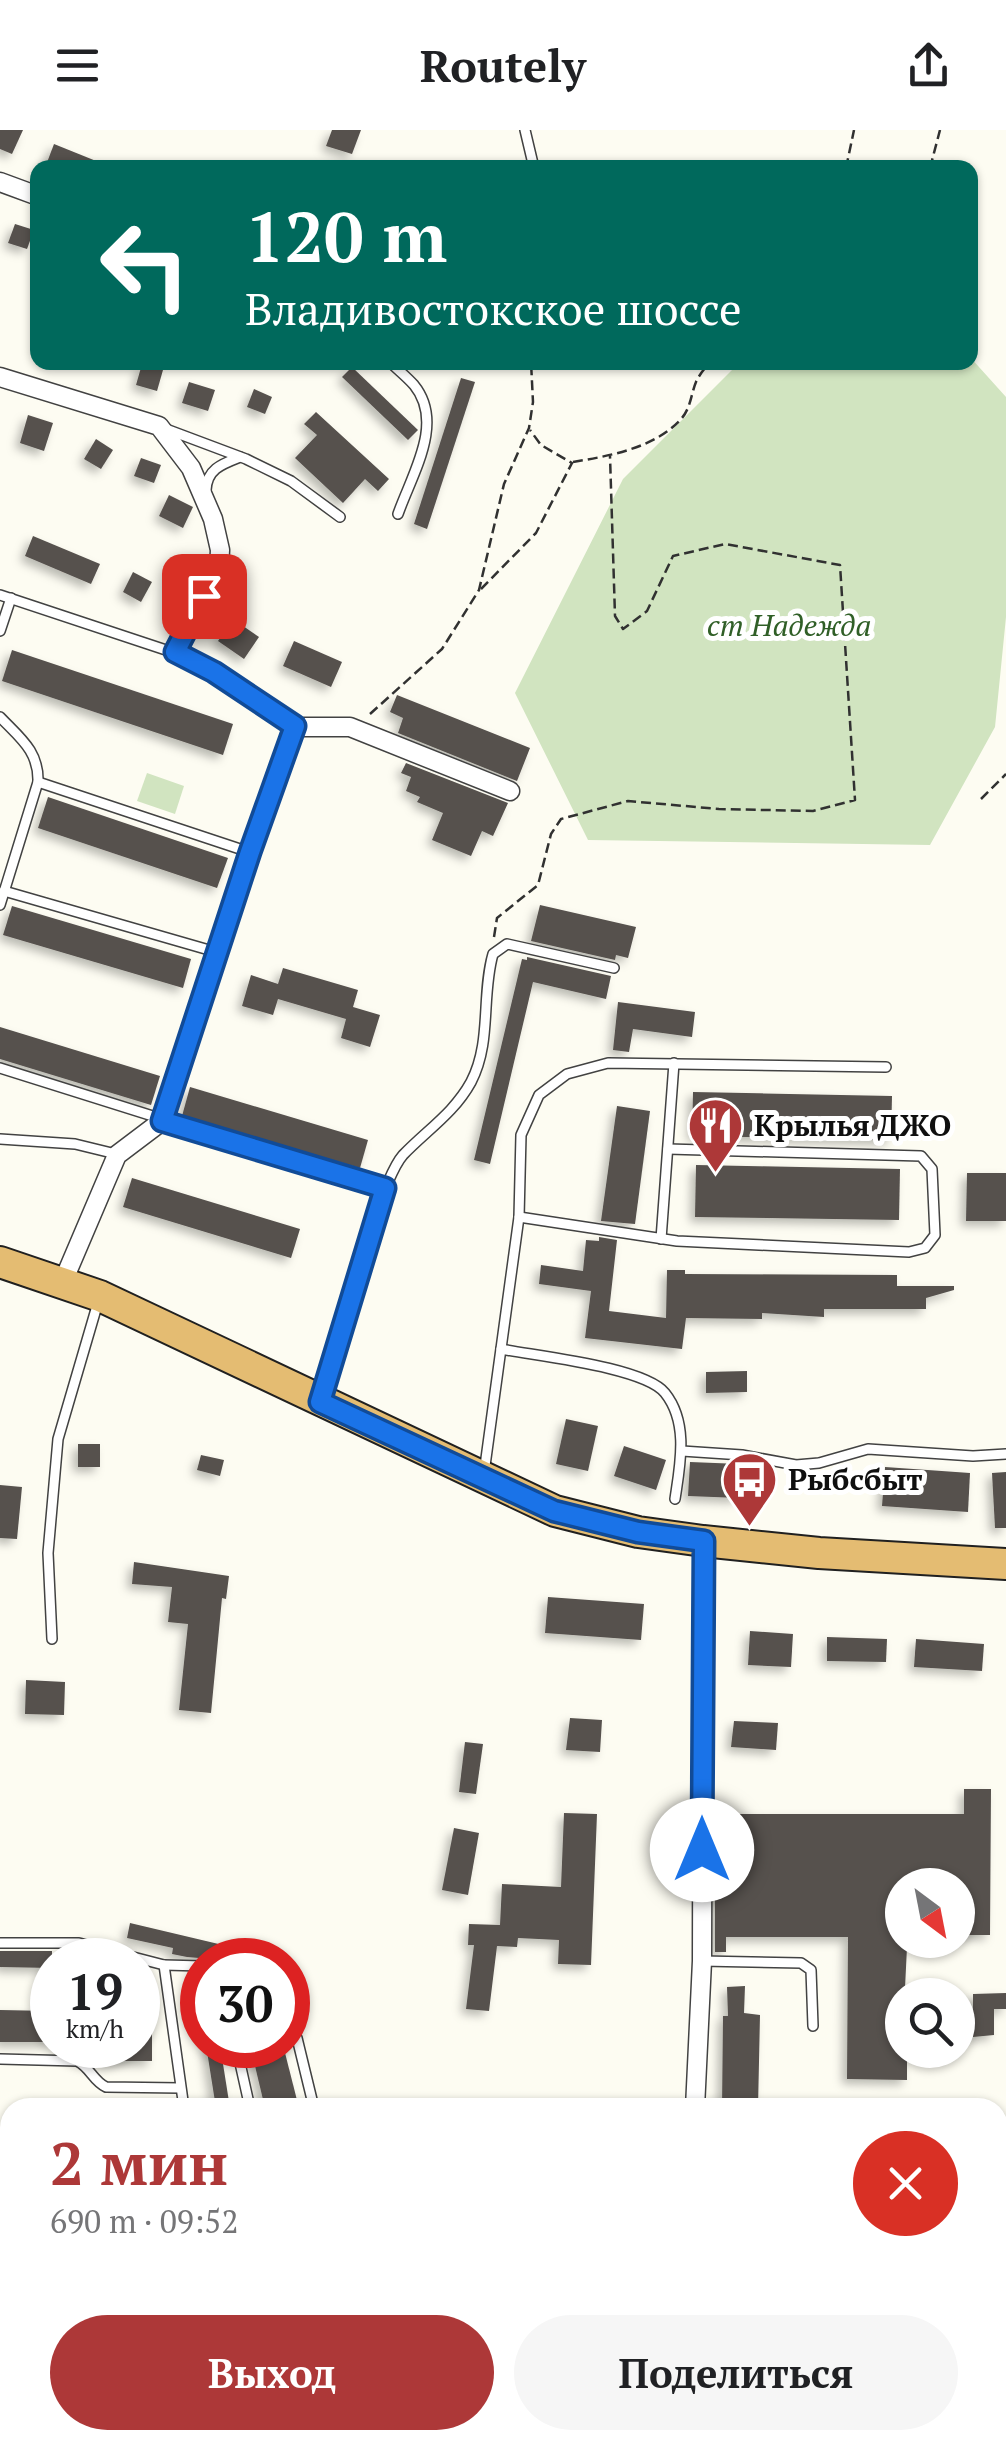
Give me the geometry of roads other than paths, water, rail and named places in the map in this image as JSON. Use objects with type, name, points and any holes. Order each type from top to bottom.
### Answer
[{"type":"highway","points":[[0,1262],[100,1296],[554,1511],[638,1532],[704,1541],[819,1553],[1006,1564]]},
{"type":"street","points":[[0,182],[30,193]]},
{"type":"street","points":[[0,377],[159,426],[191,468],[214,519],[219,568],[175,652]]},
{"type":"street","points":[[62,1284],[117,1154],[162,1121],[295,726],[350,727],[510,790]]},
{"type":"street","points":[[695,2098],[702,1961],[704,1541]]},
{"type":"lane","points":[[525,130],[532,160]]},
{"type":"lane","points":[[398,370],[424,402],[430,425],[398,514]]},
{"type":"lane","points":[[159,426],[291,481],[340,516]]},
{"type":"lane","points":[[205,500],[207,478],[220,464],[240,457]]},
{"type":"lane","points":[[0,595],[175,652],[214,672],[295,726]]},
{"type":"lane","points":[[0,632],[11,598]]},
{"type":"lane","points":[[0,717],[30,748],[39,764],[38,782],[0,905]]},
{"type":"lane","points":[[38,782],[250,852]]},
{"type":"lane","points":[[4,891],[216,952]]},
{"type":"lane","points":[[320,1402],[385,1188],[400,1158],[451,1112],[472,1080],[482,1054],[492,954],[507,944],[614,968]]},
{"type":"lane","points":[[660,1238],[674,1063]]},
{"type":"lane","points":[[483,1476],[519,1217],[521,1135],[539,1095],[567,1074],[608,1064],[886,1067]]},
{"type":"lane","points":[[0,1068],[385,1188]]},
{"type":"lane","points":[[0,1139],[75,1144],[117,1154]]},
{"type":"lane","points":[[519,1217],[660,1238],[910,1252],[925,1248],[935,1234],[932,1169],[921,1156],[668,1149]]},
{"type":"lane","points":[[52,1639],[48,1554],[58,1439],[100,1296]]},
{"type":"lane","points":[[501,1349],[630,1373],[664,1391],[677,1418],[682,1451],[675,1499]]},
{"type":"lane","points":[[682,1451],[742,1454],[796,1465],[868,1450],[1006,1454]]},
{"type":"lane","points":[[0,1943],[79,1943],[164,1965],[180,1965]]},
{"type":"lane","points":[[702,1961],[800,1963],[811,1970],[813,2026]]},
{"type":"lane","points":[[164,1965],[182,2098]]},
{"type":"lane","points":[[0,2058],[77,2061],[84,2064],[98,2084],[106,2087],[180,2088]]},
{"type":"lane","points":[[241,2068],[248,2098]]},
{"type":"lane","points":[[304,2068],[312,2098]]},
{"type":"place","name":"Крылья ДЖО","points":[[715,1175]]},
{"type":"place","name":"Рыбсбыт","points":[[749,1529]]},
{"type":"park label","name":"ст Надежда","points":[[789,626]]}]
